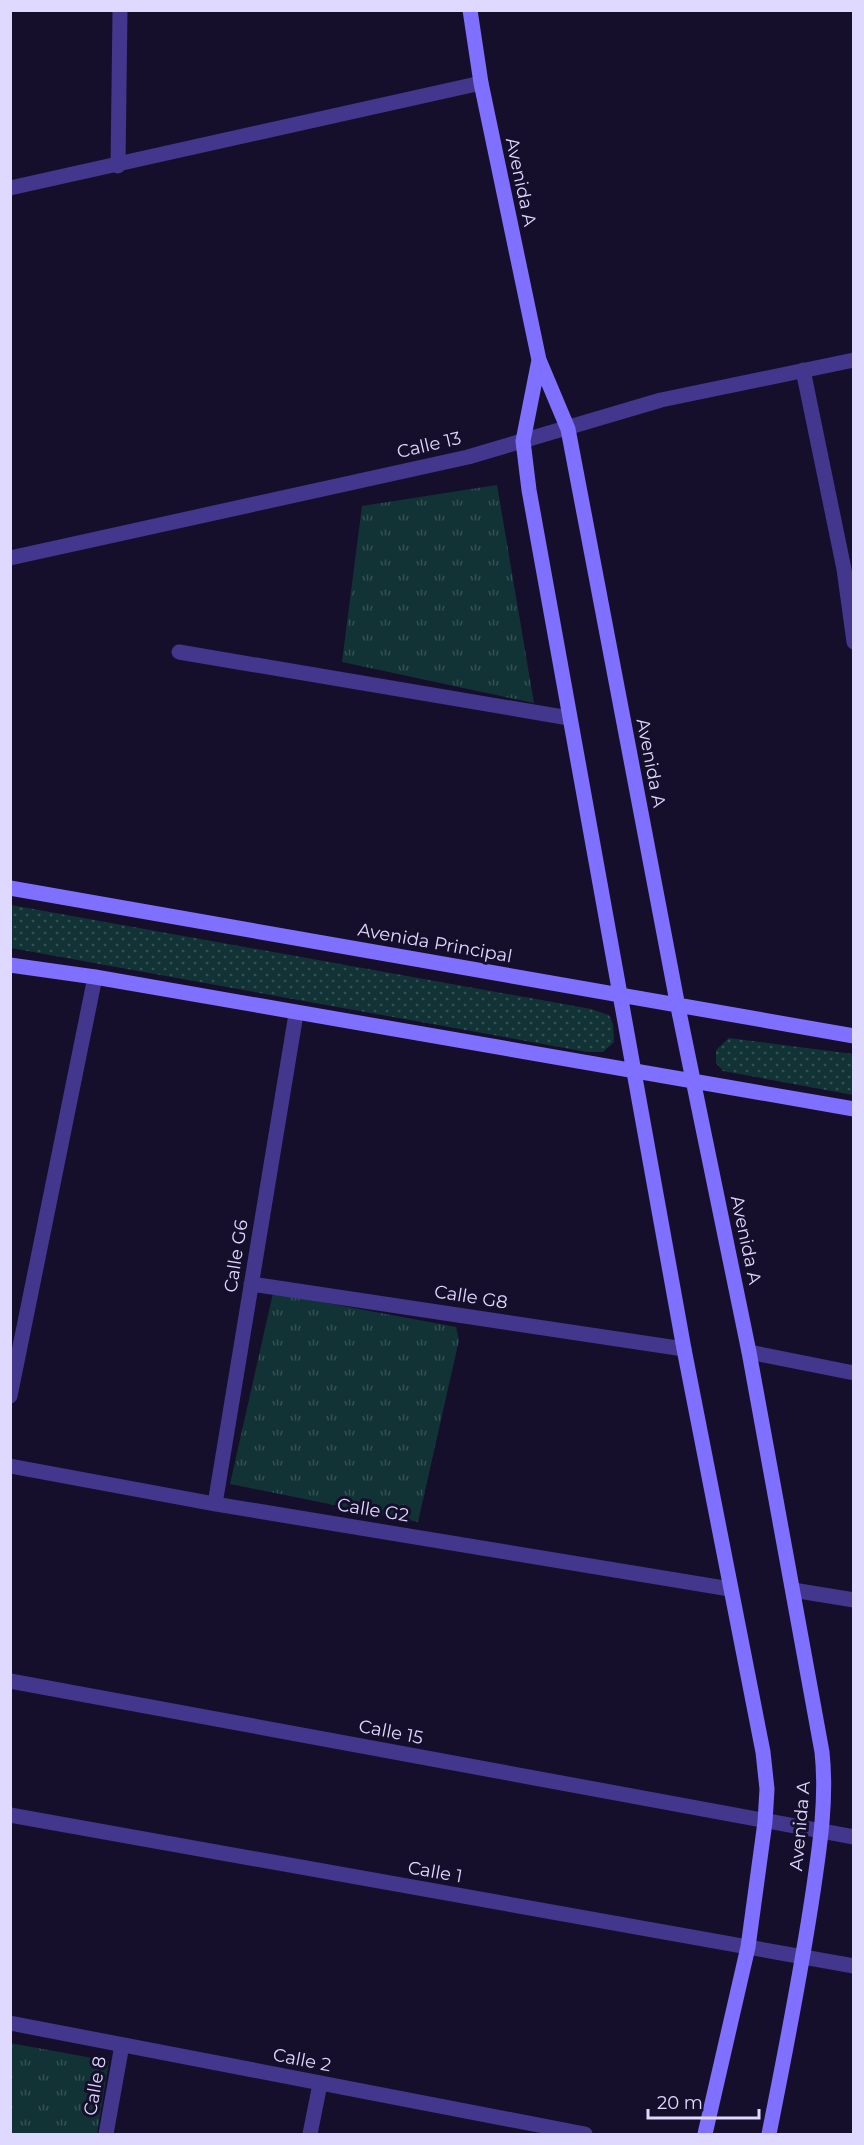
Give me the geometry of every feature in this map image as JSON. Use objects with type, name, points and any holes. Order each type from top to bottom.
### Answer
[{"type":"street","points":[[117,166],[120,10]]},
{"type":"street","name":"Avenida A","points":[[470,10],[481,83],[539,360],[568,429],[678,1006],[749,1352],[822,1752],[826,1787],[804,1958],[769,2134]]},
{"type":"street","points":[[10,188],[117,166],[481,83]]},
{"type":"street","name":"Avenida A","points":[[539,360],[523,441],[569,718],[619,996],[684,1349],[763,1752],[767,1789],[765,1822],[748,1947],[705,2134]]},
{"type":"street","name":"Calle 13","points":[[10,558],[468,457],[660,400],[854,360]]},
{"type":"street","points":[[803,370],[849,568],[854,642]]},
{"type":"street","points":[[179,652],[569,718]]},
{"type":"street","name":"Avenida Principal","points":[[10,888],[854,1036]]},
{"type":"street","points":[[10,965],[95,977],[296,1014],[854,1109]]},
{"type":"street","points":[[10,1396],[95,977]]},
{"type":"street","name":"Calle G6","points":[[215,1504],[296,1014]]},
{"type":"street","name":"Calle G8","points":[[251,1284],[684,1349]]},
{"type":"street","points":[[749,1352],[854,1373]]},
{"type":"street","name":"Calle G2","points":[[10,1466],[215,1504],[730,1589]]},
{"type":"street","points":[[793,1590],[854,1600]]},
{"type":"street","name":"Calle 15","points":[[10,1681],[854,1837]]},
{"type":"street","name":"Calle 1","points":[[10,1815],[854,1966]]},
{"type":"street","name":"Calle 2","points":[[10,2023],[320,2084],[503,2127],[585,2134]]},
{"type":"street","name":"Calle 8","points":[[106,2134],[122,2045]]},
{"type":"street","points":[[310,2134],[320,2084]]},
{"type":"green space","points":[[497,485],[534,703],[342,662],[362,506]]},
{"type":"green space","points":[[11,905],[591,1009],[609,1015],[613,1024],[614,1042],[603,1052],[587,1052],[11,948]]},
{"type":"green space","points":[[729,1038],[853,1054],[853,1095],[723,1071],[716,1063],[716,1050]]},
{"type":"green space","points":[[273,1293],[456,1327],[459,1340],[418,1522],[230,1484]]},
{"type":"green space","points":[[10,2043],[109,2061],[97,2134],[11,2134]]}]
